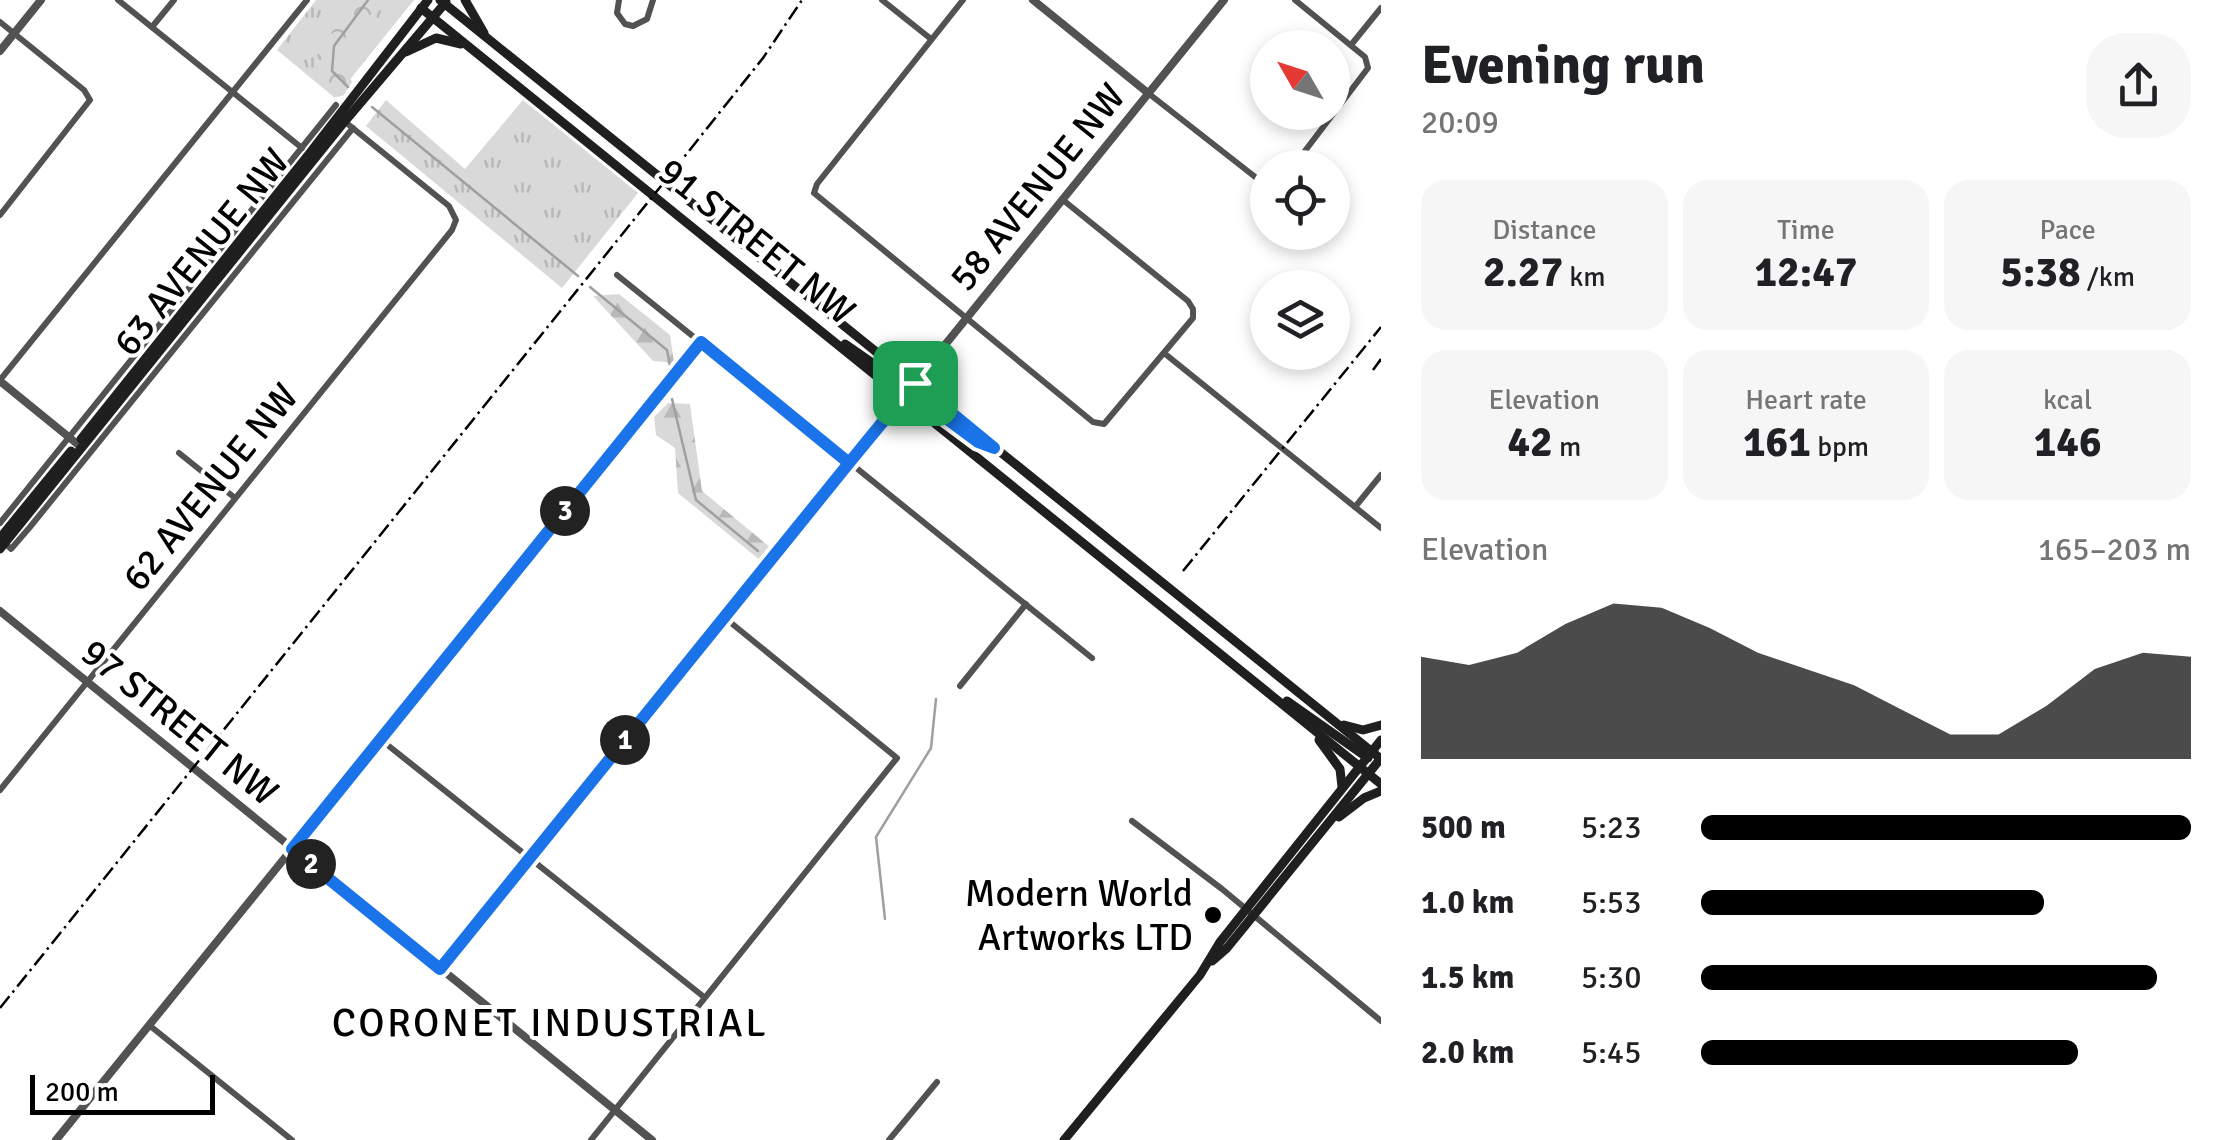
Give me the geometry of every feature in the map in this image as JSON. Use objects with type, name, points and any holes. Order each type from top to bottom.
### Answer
[{"type":"main road","points":[[465,0],[488,39]]},
{"type":"main road","name":"91 STREET NW","points":[[444,1],[1336,722],[1369,754]]},
{"type":"main road","name":"63 AVENUE NW","points":[[2,544],[308,154],[346,122],[444,1]]},
{"type":"main road","name":"91 STREET NW","points":[[425,4],[433,18],[468,47],[1359,766]]},
{"type":"main road","name":"63 AVENUE NW","points":[[346,122],[425,4]]},
{"type":"main road","points":[[402,53],[436,38],[468,47]]},
{"type":"main road","points":[[816,326],[901,383],[915,383]]},
{"type":"main road","points":[[903,397],[916,396],[978,442],[994,448]]},
{"type":"main road","points":[[1249,913],[1374,772],[1381,759],[1292,703],[1274,697]]},
{"type":"main road","points":[[1301,718],[1334,758],[1342,775],[1342,787]]},
{"type":"main road","points":[[1336,722],[1363,730],[1381,725]]},
{"type":"main road","points":[[1064,1140],[1206,966],[1227,948],[1342,787],[1381,740]]},
{"type":"main road","points":[[1318,835],[1381,787],[1374,772],[1359,766]]},
{"type":"street","points":[[0,51],[41,0]]},
{"type":"street","points":[[118,0],[308,154]]},
{"type":"street","points":[[152,27],[174,0]]},
{"type":"street","points":[[79,446],[0,380],[306,0]]},
{"type":"street","points":[[619,0],[617,13],[625,24],[633,26],[647,19],[652,0]]},
{"type":"street","points":[[882,0],[931,39]]},
{"type":"street","points":[[963,0],[813,188],[814,193],[966,320],[1093,422],[1102,425],[1192,318],[1193,310],[1188,301],[1062,200]]},
{"type":"street","points":[[1033,0],[1250,173]]},
{"type":"street","name":"58 AVENUE NW","points":[[440,969],[1224,0]]},
{"type":"street","points":[[1295,0],[1365,57],[1368,65],[1366,74],[1306,150]]},
{"type":"street","points":[[1351,45],[1381,8]]},
{"type":"street","points":[[0,22],[89,98],[88,106],[0,215]]},
{"type":"street","name":"63 AVENUE NW","points":[[79,446],[308,154],[336,105]]},
{"type":"street","name":"62 AVENUE NW","points":[[0,790],[452,230],[455,215],[449,206],[346,122]]},
{"type":"street","name":"63 AVENUE NW","points":[[0,523],[79,446],[346,122]]},
{"type":"street","points":[[617,275],[1092,658]]},
{"type":"street","points":[[56,1140],[701,342]]},
{"type":"street","points":[[1164,353],[1381,528]]},
{"type":"street","points":[[178,452],[235,498]]},
{"type":"street","points":[[1354,507],[1381,475]]},
{"type":"street","points":[[960,686],[1026,604]]},
{"type":"street","name":"97 STREET NW","points":[[0,611],[652,1140]]},
{"type":"street","points":[[590,1140],[897,758],[724,618]]},
{"type":"street","points":[[380,739],[704,997]]},
{"type":"street","points":[[1132,821],[1381,1021]]},
{"type":"street","points":[[149,1024],[292,1140]]},
{"type":"street","points":[[889,1140],[937,1082]]},
{"type":"green space","points":[[316,0],[414,0],[335,98],[277,50]]},
{"type":"green space","points":[[348,0],[387,0],[343,59],[352,82],[344,95],[337,97],[330,92],[314,61],[319,52],[325,53],[335,37],[331,33]]},
{"type":"green space","points":[[386,100],[465,169],[523,100],[638,193],[562,288],[366,126]]},
{"type":"green space","points":[[619,294],[670,335],[674,363],[653,361],[593,296]]},
{"type":"green space","points":[[668,403],[690,404],[702,491],[771,548],[761,561],[678,493],[675,448],[656,435],[654,417]]},
{"type":"waterway","points":[[348,87],[332,71],[334,46],[368,0]]},
{"type":"waterway","points":[[372,107],[578,276]]},
{"type":"waterway","points":[[590,287],[667,350],[670,366]]},
{"type":"waterway","points":[[672,399],[696,500],[758,551]]},
{"type":"waterway","points":[[885,919],[876,837],[931,748],[936,699]]},
{"type":"railway","points":[[0,1008],[763,58],[802,0]]},
{"type":"railway","points":[[1183,571],[1381,327]]},
{"type":"railway","points":[[1373,370],[1381,359]]},
{"type":"place","name":"Modern World Artworks LTD","points":[[1213,915]]},
{"type":"district","name":"CORONET INDUSTRIAL","points":[[550,1022]]},
{"type":"route","points":[[915,383],[903,397],[849,463],[440,969],[292,849],[701,342],[849,463],[898,403],[903,397],[916,396],[978,442],[994,448],[915,383]]}]
